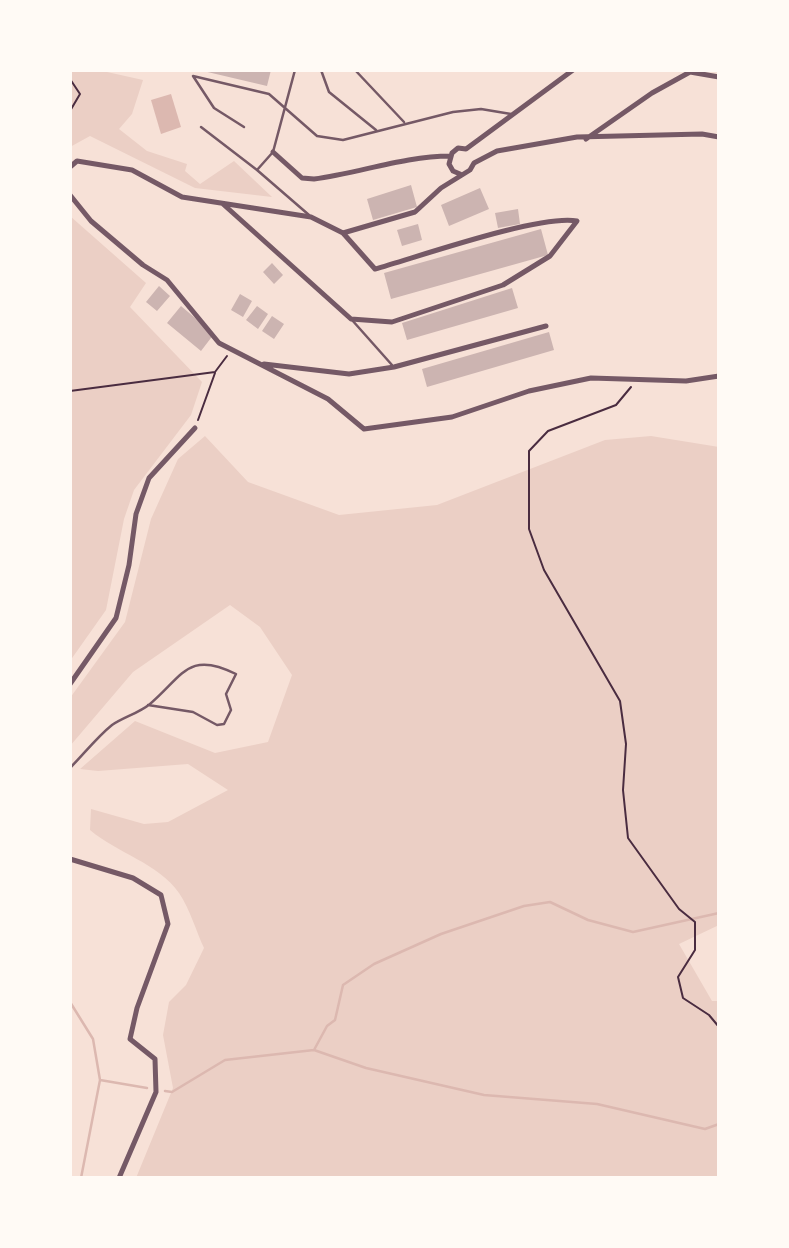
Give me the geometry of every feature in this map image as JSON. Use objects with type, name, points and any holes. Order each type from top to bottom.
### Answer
[{"type":"street","points":[[466,149],[573,70]]},
{"type":"street","points":[[586,139],[652,93],[690,72],[719,77]]},
{"type":"street","points":[[343,233],[415,212],[460,174],[470,170],[474,163],[497,150],[577,137],[586,139],[702,134],[719,137]]},
{"type":"street","points":[[460,174],[450,167],[450,156],[458,148],[466,149],[472,155],[474,163]]},
{"type":"street","points":[[274,152],[302,178],[314,179],[389,166],[420,156],[450,156]]},
{"type":"street","points":[[70,167],[77,161],[132,170],[182,197],[221,202],[311,217],[343,233],[376,269],[524,228],[563,219],[577,221],[550,256],[503,285],[392,322],[351,319],[221,202]]},
{"type":"street","points":[[70,195],[91,221],[143,265],[167,281],[219,343],[328,399],[364,429],[452,416],[528,391],[591,378],[686,381],[719,376]]},
{"type":"street","points":[[257,363],[349,374],[394,368],[546,326]]},
{"type":"street","points":[[70,684],[116,618],[129,565],[136,514],[149,478],[195,428]]},
{"type":"street","points":[[70,859],[133,878],[161,895],[168,924],[137,1008],[130,1039],[155,1059],[156,1092],[119,1178]]},
{"type":"lane","points":[[257,170],[274,152],[295,70]]},
{"type":"lane","points":[[321,70],[333,97],[376,130]]},
{"type":"lane","points":[[355,70],[404,122]]},
{"type":"lane","points":[[244,127],[214,108],[193,76],[269,94],[317,136],[344,140],[404,122],[481,109],[515,115]]},
{"type":"lane","points":[[201,127],[257,170],[311,217]]},
{"type":"lane","points":[[351,319],[394,368]]},
{"type":"lane","points":[[70,768],[112,725],[148,705],[180,672],[198,664],[216,664],[236,674],[226,694],[231,710],[224,724],[217,725],[193,712],[148,705]]},
{"type":"path","points":[[70,79],[80,94],[70,111]]},
{"type":"path","points":[[195,428],[215,372],[232,349]]},
{"type":"path","points":[[70,391],[215,372]]},
{"type":"path","points":[[634,379],[628,393],[616,405],[548,431],[529,451],[529,529],[544,570],[620,701],[626,744],[623,790],[628,838],[679,909],[695,922],[695,950],[678,977],[683,998],[709,1016],[719,1027]]},
{"type":"shaded area","points":[[70,70],[98,70],[143,80],[132,114],[119,129],[147,151],[187,164],[185,171],[200,184],[234,161],[272,197],[195,188],[90,136],[70,147]]},
{"type":"shaded area","points":[[171,94],[181,127],[161,134],[151,100]]},
{"type":"shaded area","points":[[70,216],[146,283],[130,307],[202,382],[191,415],[134,490],[124,519],[106,610],[70,661]]},
{"type":"shaded area","points":[[205,436],[248,482],[339,515],[437,505],[605,440],[651,436],[719,447],[719,925],[679,944],[712,1001],[719,1001],[719,1178],[136,1178],[173,1088],[163,1035],[169,1002],[186,985],[204,948],[179,893],[149,866],[90,830],[91,809],[144,824],[168,822],[228,790],[188,764],[98,771],[80,769],[135,721],[215,753],[268,742],[292,675],[260,627],[230,605],[133,672],[70,746],[70,698],[125,622],[151,519],[178,459]]},
{"type":"building","points":[[199,70],[271,70],[267,86]]},
{"type":"building","points":[[411,185],[417,207],[373,220],[367,199]]},
{"type":"building","points":[[480,188],[489,209],[449,226],[441,205]]},
{"type":"building","points":[[518,209],[520,224],[498,228],[495,213]]},
{"type":"building","points":[[418,224],[422,240],[402,246],[397,230]]},
{"type":"building","points":[[541,229],[548,255],[391,299],[384,273]]},
{"type":"building","points":[[272,263],[283,275],[274,284],[263,272]]},
{"type":"building","points":[[159,286],[170,296],[157,311],[146,302]]},
{"type":"building","points":[[512,288],[518,308],[407,340],[402,323]]},
{"type":"building","points":[[240,294],[252,301],[243,317],[231,310]]},
{"type":"building","points":[[181,306],[214,334],[201,351],[167,323]]},
{"type":"building","points":[[257,306],[268,314],[258,329],[246,320]]},
{"type":"building","points":[[272,316],[284,324],[274,339],[262,331]]},
{"type":"building","points":[[549,332],[554,350],[427,387],[422,369]]},
{"type":"waterway","points":[[314,1050],[327,1026],[335,1020],[343,985],[374,964],[441,934],[524,906],[550,902],[588,920],[633,932],[719,913]]},
{"type":"waterway","points":[[70,1002],[93,1039],[100,1080],[81,1178]]},
{"type":"waterway","points":[[165,1091],[172,1092],[225,1060],[314,1050],[366,1068],[484,1095],[597,1104],[705,1129],[719,1124]]},
{"type":"waterway","points":[[100,1080],[147,1088]]}]
